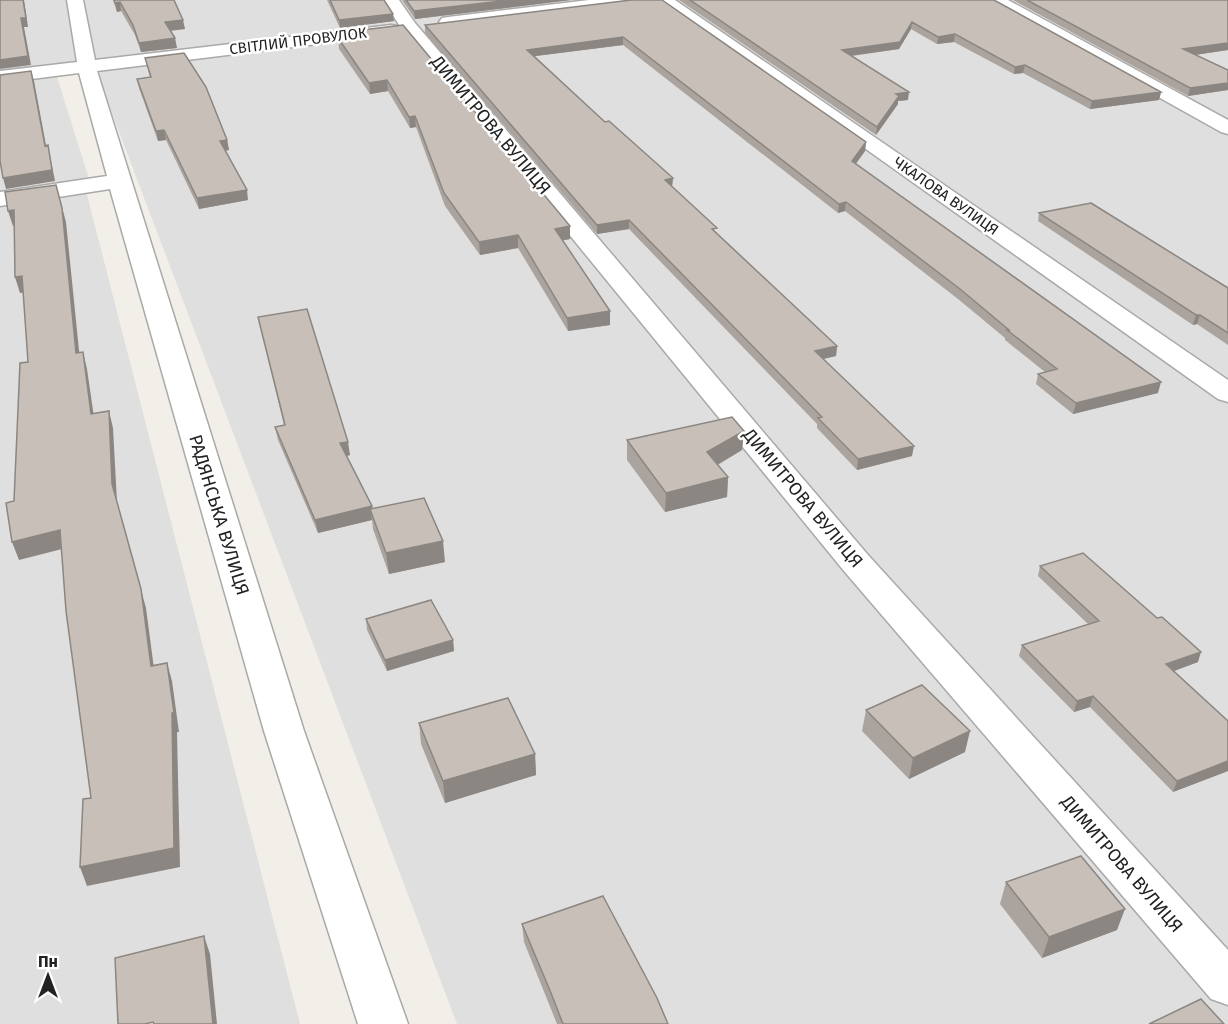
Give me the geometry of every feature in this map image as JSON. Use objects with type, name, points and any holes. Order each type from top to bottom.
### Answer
[{"type":"street","name":"РАДЯНСЬКА ВУЛИЦЯ","points":[[75,0],[87,68],[119,181],[284,731],[383,1024]]},
{"type":"street","name":"ДИМИТРОВА ВУЛИЦЯ","points":[[391,0],[409,27],[856,563],[1228,984]]},
{"type":"street","name":"СВІТЛИЙ ПРОВУЛОК","points":[[0,77],[631,0]]},
{"type":"street","name":"ЧКАЛОВА ВУЛИЦЯ","points":[[664,0],[1228,393]]},
{"type":"street","points":[[996,0],[1228,128]]},
{"type":"street","points":[[0,199],[119,181]]},
{"type":"shaded area","points":[[0,0],[1228,0],[1228,1024],[457,1024],[93,63],[0,72]]},
{"type":"shaded area","points":[[57,77],[90,182],[0,193],[0,83]]},
{"type":"shaded area","points":[[86,191],[300,1024],[0,1024],[0,202]]},
{"type":"building","points":[[0,0],[23,0],[26,18],[21,18],[28,56],[0,60]]},
{"type":"building","points":[[114,0],[174,0],[183,20],[165,22],[175,38],[139,43],[133,25],[120,2],[115,3]]},
{"type":"building","points":[[330,0],[384,0],[393,14],[339,20]]},
{"type":"building","points":[[406,0],[511,0],[414,11]]},
{"type":"building","points":[[631,0],[662,0],[866,142],[852,161],[1161,382],[1076,403],[1038,374],[1057,369],[960,289],[846,202],[839,204],[623,37],[527,50],[605,122],[609,121],[673,178],[665,180],[717,228],[712,229],[837,346],[815,351],[914,446],[858,459],[818,418],[822,417],[629,220],[597,225],[425,25]]},
{"type":"building","points":[[690,0],[994,0],[1161,92],[1092,101],[1025,65],[1015,67],[955,34],[938,37],[912,22],[900,42],[842,50],[909,92],[896,94],[899,96],[877,127]]},
{"type":"building","points":[[1027,0],[1228,0],[1228,43],[1183,49],[1228,70],[1228,83],[1190,88]]},
{"type":"building","points":[[403,25],[570,226],[555,229],[610,311],[567,318],[518,235],[479,242],[444,193],[415,116],[409,117],[387,80],[369,83],[338,38],[348,37],[346,32]]},
{"type":"building","points":[[184,53],[206,87],[227,140],[220,141],[247,190],[197,198],[164,130],[156,131],[137,79],[151,77],[145,58]]},
{"type":"building","points":[[31,71],[45,146],[48,145],[52,170],[3,178],[0,161],[0,75]]},
{"type":"building","points":[[56,185],[62,208],[76,353],[83,352],[91,414],[109,411],[112,484],[141,589],[151,666],[167,663],[174,713],[172,713],[174,848],[80,867],[83,799],[91,798],[66,611],[60,530],[12,542],[6,503],[14,501],[20,363],[28,362],[22,276],[15,277],[14,210],[8,211],[5,192]]},
{"type":"building","points":[[1091,203],[1228,288],[1228,333],[1200,315],[1196,315],[1039,213]]},
{"type":"building","points":[[307,309],[348,442],[340,443],[372,506],[315,520],[275,427],[285,425],[258,317]]},
{"type":"building","points":[[732,417],[744,431],[707,452],[728,477],[666,493],[627,440]]},
{"type":"building","points":[[424,498],[443,541],[386,553],[370,509]]},
{"type":"building","points":[[1083,553],[1157,618],[1162,617],[1201,652],[1166,664],[1228,721],[1228,761],[1177,781],[1093,696],[1077,701],[1022,645],[1099,621],[1040,566]]},
{"type":"building","points":[[431,600],[453,640],[385,660],[366,619]]},
{"type":"building","points":[[922,685],[970,731],[913,758],[866,710]]},
{"type":"building","points":[[508,698],[535,754],[443,781],[419,723]]},
{"type":"building","points":[[1081,856],[1125,909],[1049,937],[1006,882]]},
{"type":"building","points":[[603,896],[657,998],[668,1024],[563,1024],[522,924]]},
{"type":"building","points":[[204,936],[213,1024],[154,1024],[153,1022],[118,1024],[115,958]]},
{"type":"building","points":[[1201,999],[1224,1024],[1149,1024]]}]
